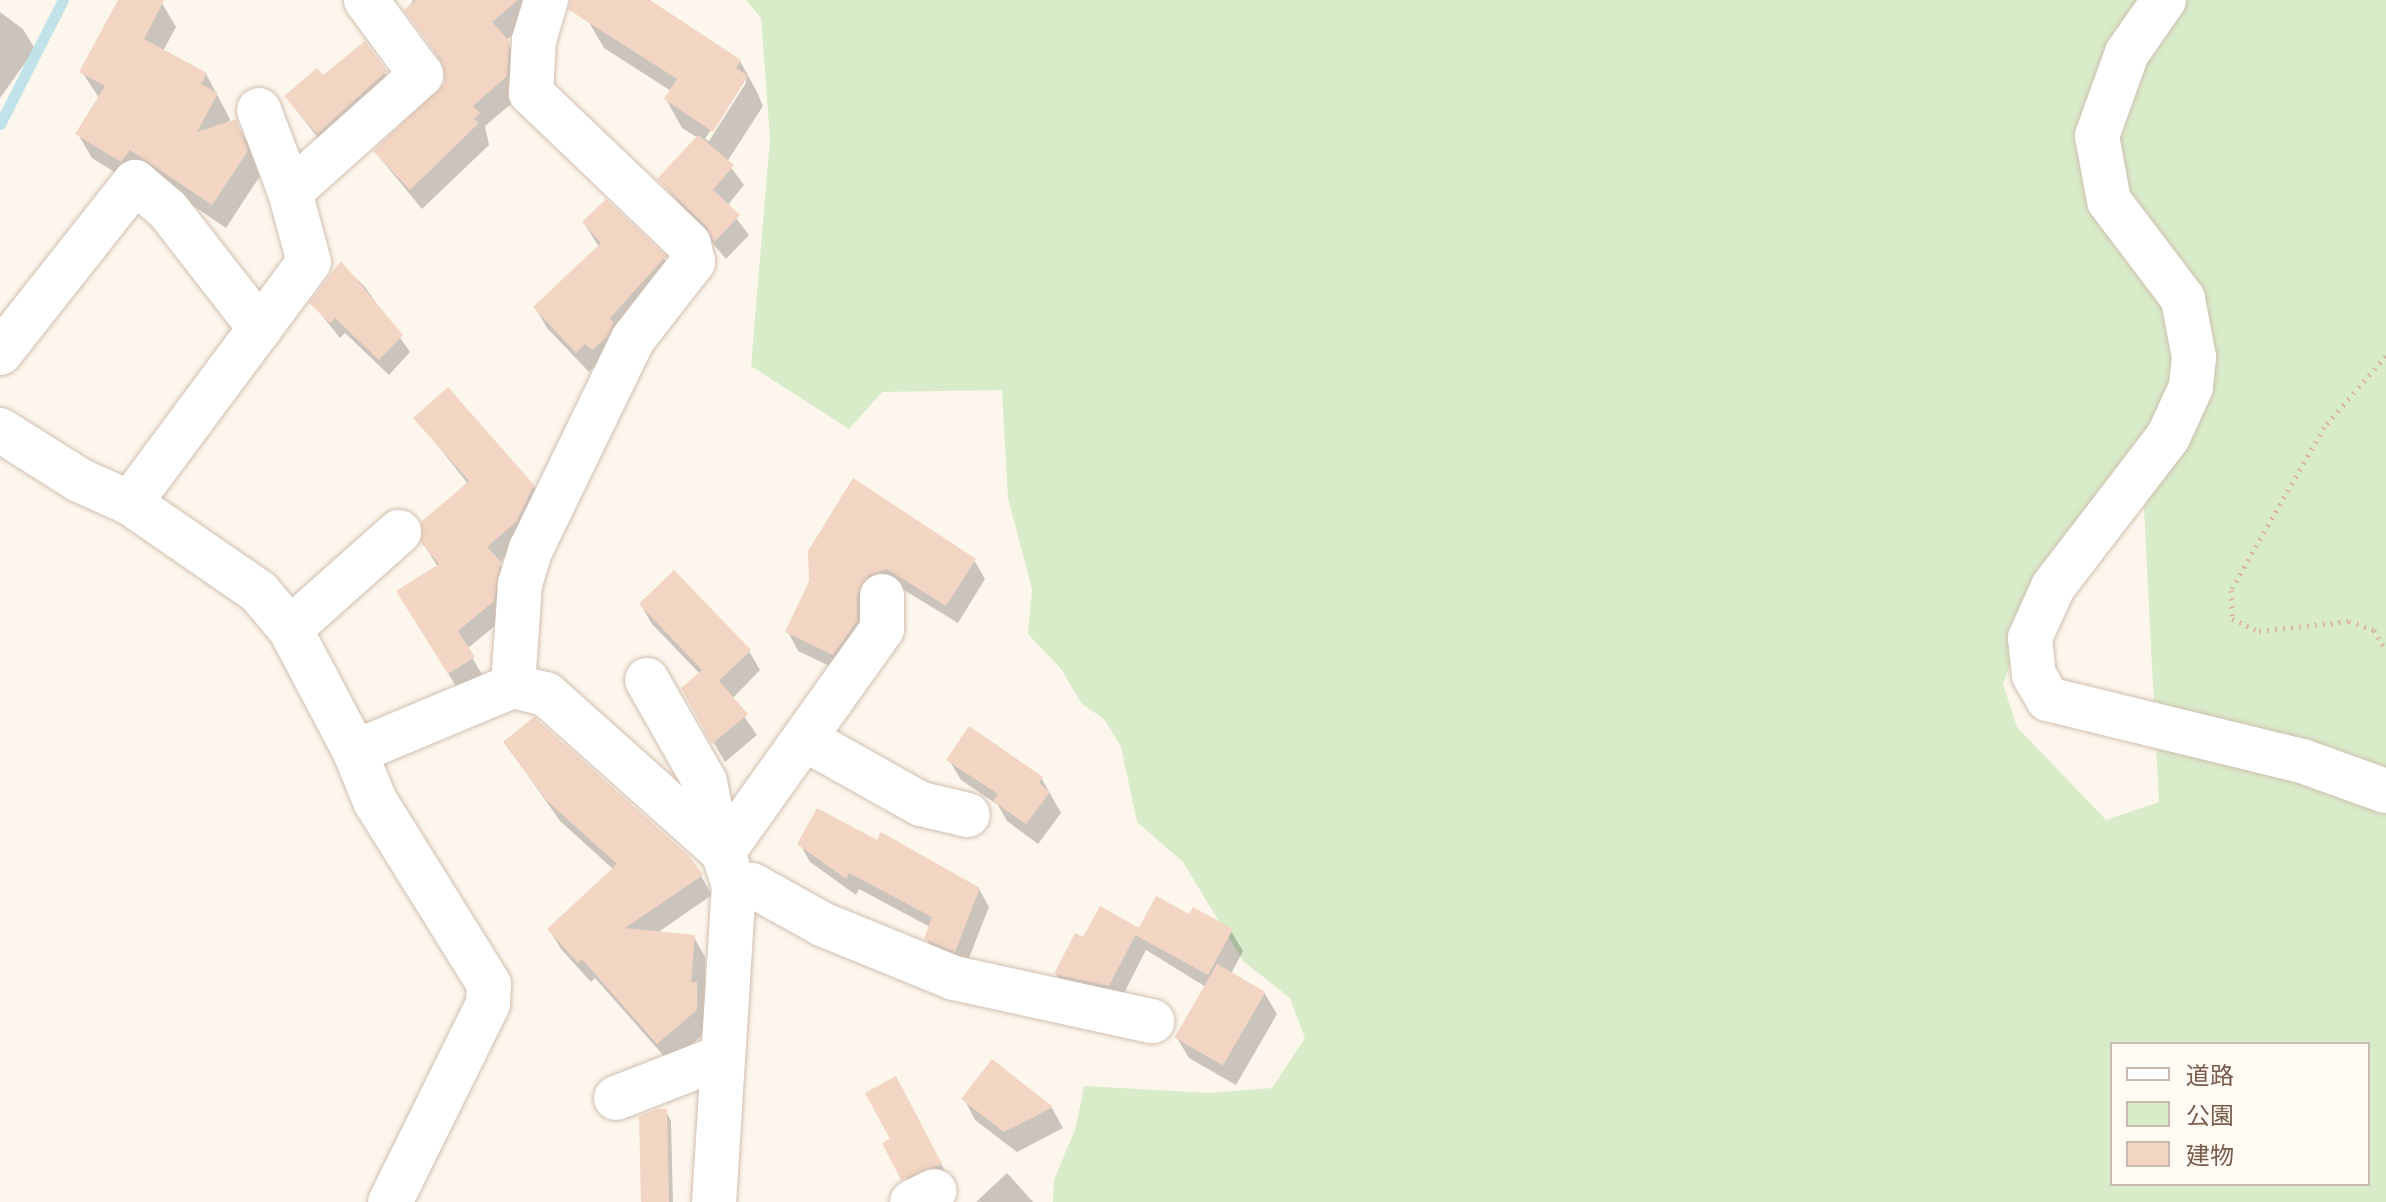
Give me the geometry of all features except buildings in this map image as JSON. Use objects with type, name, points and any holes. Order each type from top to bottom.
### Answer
[{"type":"street","points":[[290,192],[421,75],[366,0]]},
{"type":"street","points":[[513,686],[520,584],[531,549],[633,339],[693,262],[689,244],[531,93],[534,40],[546,0]]},
{"type":"street","points":[[2164,0],[2127,53],[2097,136],[2109,201],[2183,299],[2194,357],[2191,387],[2168,437],[2053,587],[2030,638],[2034,675],[2048,699],[2302,761],[2386,791]]},
{"type":"street","points":[[130,503],[309,262],[290,192],[259,110]]},
{"type":"street","points":[[0,353],[135,182],[168,210],[260,328]]},
{"type":"street","points":[[0,430],[79,480],[130,503],[247,582],[290,629],[355,752],[375,801],[489,984],[488,1004],[390,1202]]},
{"type":"street","points":[[290,629],[399,532]]},
{"type":"street","points":[[720,857],[882,629],[882,596]]},
{"type":"street","points":[[647,680],[705,782],[720,857],[721,1057],[714,1202]]},
{"type":"street","points":[[355,752],[513,686],[546,694],[752,885],[824,925],[954,978],[1152,1021]]},
{"type":"street","points":[[805,739],[864,777],[921,804],[968,815]]},
{"type":"street","points":[[616,1098],[721,1057]]},
{"type":"path","points":[[2386,356],[2324,427],[2231,590],[2232,619],[2259,631],[2349,621],[2374,630],[2386,651]]},
{"type":"green space","points":[[746,0],[2386,0],[2386,1202],[1053,1202],[1054,1180],[1076,1127],[1084,1086],[1210,1093],[1272,1088],[1305,1038],[1290,998],[1243,961],[1183,862],[1137,822],[1121,747],[1104,719],[1082,704],[1061,669],[1028,634],[1032,589],[1008,498],[1002,390],[882,392],[849,429],[751,366],[770,139],[761,18]],"holes":[[[2142,470],[2159,802],[2106,820],[2017,727],[2003,684],[2016,650]]]},
{"type":"waterway","points":[[0,124],[63,0]]}]
